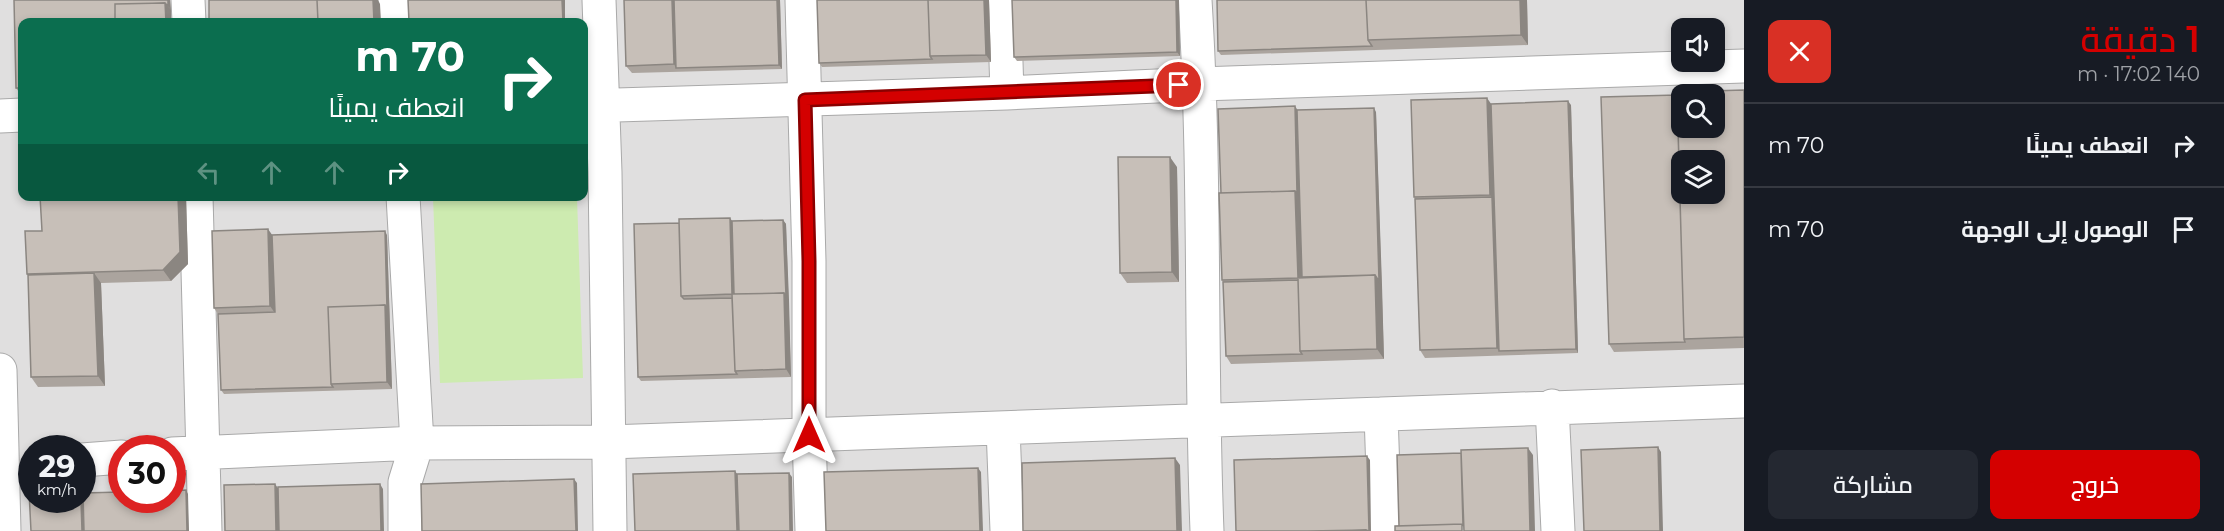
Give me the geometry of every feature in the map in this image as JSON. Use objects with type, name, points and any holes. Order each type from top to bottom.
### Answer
[{"type":"street","points":[[188,0],[189,18]]},
{"type":"street","points":[[394,0],[395,18]]},
{"type":"street","points":[[599,0],[593,105],[609,442],[610,531]]},
{"type":"street","points":[[802,0],[809,261],[809,435],[812,531]]},
{"type":"street","points":[[1004,0],[1007,93]]},
{"type":"street","points":[[1195,0],[1200,84],[1203,420],[1207,531]]},
{"type":"street","points":[[593,105],[805,100],[1744,66]]},
{"type":"street","points":[[0,116],[18,115]]},
{"type":"street","points":[[196,201],[188,453],[205,531]]},
{"type":"street","points":[[404,201],[417,443],[405,482],[405,531]]},
{"type":"street","points":[[0,370],[11,464],[4,531]]},
{"type":"street","points":[[188,453],[417,443],[609,442],[1552,406],[1744,401]]},
{"type":"street","points":[[1552,406],[1558,531]]},
{"type":"street","points":[[1381,414],[1385,531]]},
{"type":"street","points":[[1003,428],[1008,531]]},
{"type":"shaded area","points":[[0,0],[1744,0],[1744,531],[0,531]]},
{"type":"green space","points":[[433,201],[577,201],[583,378],[440,383]]},
{"type":"building","points":[[14,0],[168,0],[168,6],[165,3],[115,4],[115,18],[18,18],[18,88],[16,88]]},
{"type":"building","points":[[209,0],[317,0],[318,18],[209,18]]},
{"type":"building","points":[[317,0],[373,0],[374,18],[318,18]]},
{"type":"building","points":[[408,0],[562,0],[563,18],[409,18]]},
{"type":"building","points":[[624,0],[672,0],[674,64],[626,66]]},
{"type":"building","points":[[674,0],[777,0],[779,65],[676,68]]},
{"type":"building","points":[[817,0],[928,0],[932,59],[819,63]]},
{"type":"building","points":[[928,0],[984,0],[986,55],[930,56]]},
{"type":"building","points":[[1012,0],[1176,0],[1177,52],[1014,57]]},
{"type":"building","points":[[1217,0],[1366,0],[1368,40],[1372,46],[1218,51]]},
{"type":"building","points":[[1366,0],[1520,0],[1521,35],[1368,40]]},
{"type":"building","points":[[165,3],[166,18],[115,18],[115,4]]},
{"type":"building","points":[[1744,90],[1744,337],[1684,339],[1680,204],[1725,204],[1725,150],[1679,150],[1678,138],[1725,138],[1725,91]]},
{"type":"building","points":[[1671,95],[1671,138],[1678,138],[1679,150],[1671,150],[1671,204],[1680,204],[1685,342],[1609,344],[1601,97]]},
{"type":"building","points":[[1487,98],[1490,195],[1414,197],[1411,100]]},
{"type":"building","points":[[1568,101],[1576,349],[1499,351],[1491,104]]},
{"type":"building","points":[[1295,106],[1297,193],[1295,191],[1221,193],[1218,109]]},
{"type":"building","points":[[1374,108],[1379,281],[1375,275],[1302,277],[1297,110]]},
{"type":"building","points":[[1118,157],[1170,157],[1172,272],[1120,273]]},
{"type":"building","points":[[1295,191],[1298,278],[1222,280],[1219,193]]},
{"type":"building","points":[[1492,197],[1497,348],[1420,350],[1415,199]]},
{"type":"building","points":[[40,201],[178,201],[180,252],[163,270],[27,274],[25,231],[42,231]]},
{"type":"building","points":[[730,218],[732,294],[681,296],[679,219]]},
{"type":"building","points":[[783,220],[786,296],[784,293],[734,294],[732,221]]},
{"type":"building","points":[[679,223],[681,296],[684,299],[732,298],[737,374],[638,377],[634,224]]},
{"type":"building","points":[[268,229],[270,306],[214,308],[212,231]]},
{"type":"building","points":[[385,231],[387,309],[385,305],[328,307],[331,384],[333,387],[221,390],[218,314],[275,312],[272,235]]},
{"type":"building","points":[[94,273],[98,376],[31,377],[28,275]]},
{"type":"building","points":[[1375,275],[1377,349],[1300,351],[1298,278]]},
{"type":"building","points":[[1298,280],[1300,351],[1302,354],[1226,356],[1223,282]]},
{"type":"building","points":[[784,293],[786,369],[735,371],[732,294]]},
{"type":"building","points":[[385,305],[387,382],[331,384],[328,307]]},
{"type":"building","points":[[1658,447],[1660,531],[1584,531],[1581,450]]},
{"type":"building","points":[[1528,448],[1530,531],[1464,531],[1461,450]]},
{"type":"building","points":[[1461,453],[1463,526],[1462,524],[1399,526],[1397,455]]},
{"type":"building","points":[[1367,456],[1369,531],[1236,531],[1234,460]]},
{"type":"building","points":[[1175,458],[1177,531],[1023,531],[1022,463]]},
{"type":"building","points":[[978,468],[980,531],[826,531],[824,472]]},
{"type":"building","points":[[735,471],[737,531],[635,531],[633,474]]},
{"type":"building","points":[[789,473],[790,531],[739,531],[737,474]]},
{"type":"building","points":[[574,479],[576,531],[422,531],[421,484]]},
{"type":"building","points":[[275,484],[276,531],[225,531],[224,485]]},
{"type":"building","points":[[380,484],[381,531],[279,531],[278,487]]},
{"type":"building","points":[[186,490],[187,531],[84,531],[84,513],[96,513],[96,493],[108,492],[108,513],[186,513]]},
{"type":"building","points":[[30,513],[81,513],[82,531],[31,531]]},
{"type":"building","points":[[1462,524],[1462,531],[1395,531],[1395,526]]},
{"type":"building","points":[[1366,530],[1366,531],[1308,531]]},
{"type":"route","points":[[809,435],[809,261],[805,100],[1179,85]]}]
